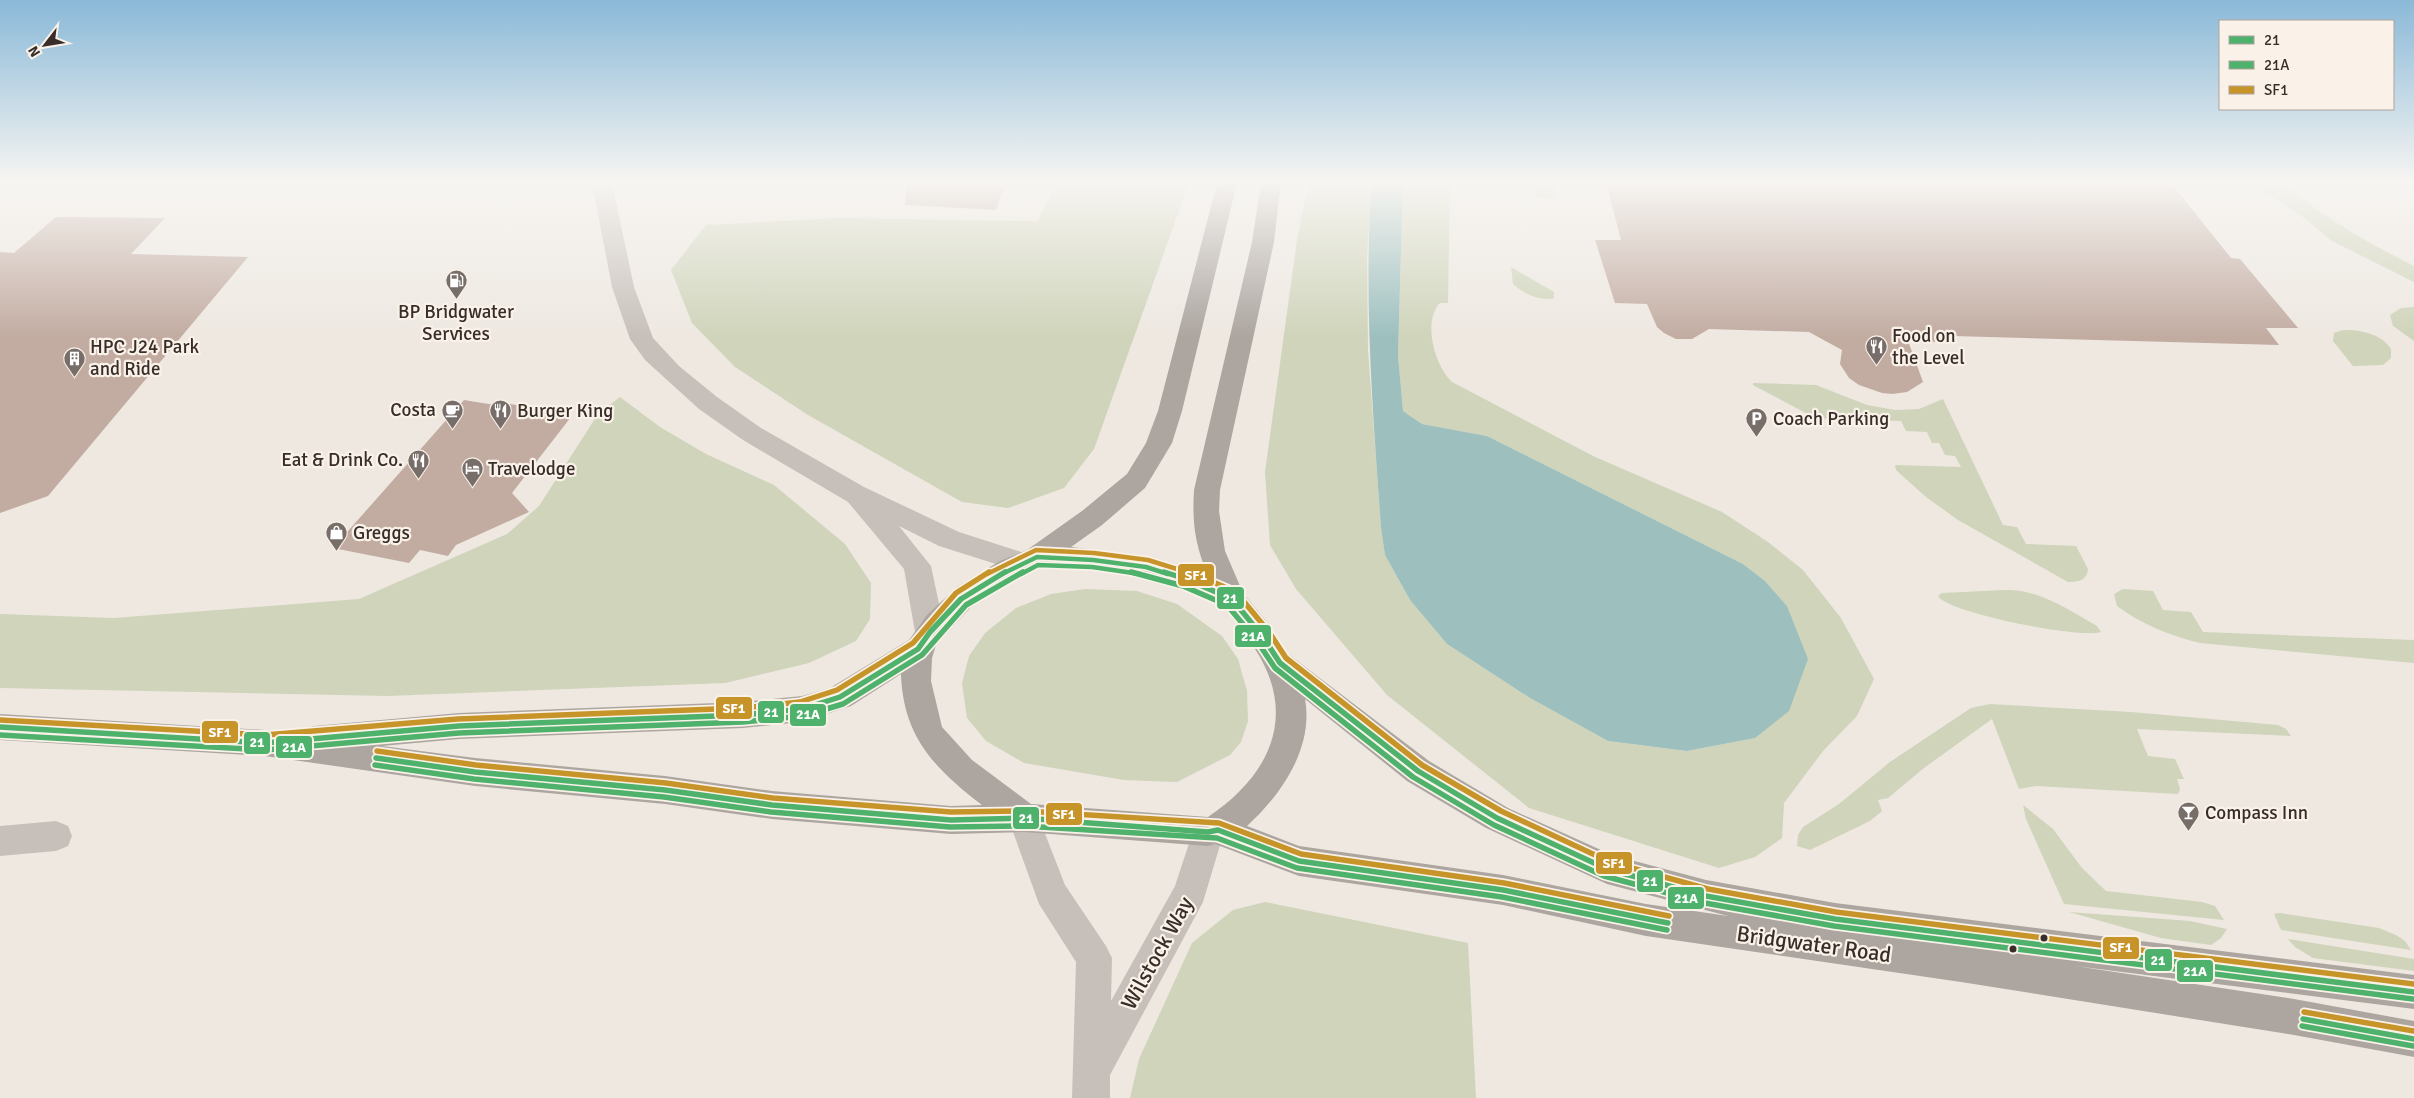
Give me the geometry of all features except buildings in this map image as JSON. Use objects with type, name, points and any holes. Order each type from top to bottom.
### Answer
[{"type":"main road","points":[[0,727],[265,743],[459,726],[743,715],[802,709],[840,698],[924,641],[960,600],[997,576],[1031,560],[1092,518],[1136,481],[1159,443],[1170,411],[1214,234]]},
{"type":"main road","points":[[1213,831],[1251,802],[1282,759],[1289,738],[1291,703],[1280,663],[1263,637],[1232,599],[1211,551],[1206,511],[1207,490],[1263,234]]},
{"type":"main road","points":[[1031,560],[1093,560],[1146,567],[1186,579],[1232,599]]},
{"type":"main road","points":[[924,641],[916,681],[923,719],[932,737],[951,760],[1024,818]]},
{"type":"main road","name":"Bridgwater Road","points":[[1280,663],[1418,772],[1497,818],[1607,869],[1706,896],[1835,919],[2414,992]]},
{"type":"main road","name":"Bridgwater Road","points":[[265,743],[475,772],[665,790],[772,805],[951,820],[1024,818],[1213,831],[1300,861],[1503,890],[1646,920],[2294,1017],[2414,1039]]},
{"type":"street","points":[[612,234],[623,288],[642,339],[653,355],[708,403],[744,429],[855,494],[950,539],[1031,560]]},
{"type":"street","points":[[855,494],[917,566],[924,641]]},
{"type":"street","name":"Wilstock Way","points":[[1024,818],[1051,893],[1094,958],[1092,1084]]},
{"type":"street","name":"Wilstock Way","points":[[1092,1084],[1192,891],[1213,831]]},
{"type":"street","points":[[0,840],[56,836]]},
{"type":"green space","points":[[699,234],[1171,234],[1094,449],[1064,488],[1008,508],[962,502],[808,415],[735,367],[692,323],[671,270]]},
{"type":"green space","points":[[1298,234],[1368,234],[1368,350],[1381,528],[1385,555],[1410,600],[1447,644],[1530,698],[1608,741],[1687,751],[1755,738],[1787,606],[1765,581],[1743,564],[1487,436],[1422,424],[1403,411],[1398,355],[1402,234],[1449,234],[1448,303],[1440,303],[1435,311],[1431,332],[1440,366],[1452,382],[1593,456],[1722,512],[1768,542],[1803,570],[1841,618],[1874,679],[1857,716],[1823,751],[1784,803],[1782,838],[1755,857],[1719,868],[1529,808],[1387,695],[1296,589],[1270,545],[1265,472]]},
{"type":"green space","points":[[2324,234],[2355,234],[2414,266],[2414,282],[2332,241]]},
{"type":"green space","points":[[1511,267],[1554,292],[1554,298],[1538,298],[1517,287],[1513,284]]},
{"type":"green space","points":[[2414,307],[2414,341],[2393,326],[2390,315],[2401,308]]},
{"type":"green space","points":[[2343,330],[2356,330],[2376,336],[2391,349],[2391,358],[2383,365],[2353,366],[2333,341],[2334,333]]},
{"type":"green space","points":[[1753,383],[1816,385],[1867,405],[1895,410],[1919,409],[1943,399],[2003,525],[2017,527],[2026,544],[2076,546],[2088,569],[2086,576],[2079,581],[2068,582],[1958,520],[1926,497],[1896,470],[1895,465],[1961,467],[1955,456],[1945,455],[1939,443],[1932,443],[1927,432],[1906,431],[1901,421],[1815,418],[1753,385]]},
{"type":"green space","points":[[620,397],[660,427],[706,454],[774,485],[845,544],[871,583],[870,619],[856,641],[809,663],[725,683],[388,696],[0,688],[0,614],[114,618],[359,599],[507,534],[539,506],[598,414]]},
{"type":"green space","points":[[1085,589],[1137,591],[1177,604],[1222,636],[1238,659],[1247,691],[1248,721],[1241,742],[1230,755],[1177,782],[1124,780],[1024,763],[986,741],[967,718],[962,683],[969,656],[985,633],[1016,608],[1051,594]]},
{"type":"green space","points":[[2123,589],[2153,591],[2163,610],[2191,612],[2203,632],[2414,640],[2414,663],[2200,643],[2157,629],[2117,606],[2114,594]]},
{"type":"green space","points":[[2005,590],[2030,593],[2053,602],[2097,626],[2101,632],[2069,632],[2016,623],[1965,610],[1947,603],[1938,596],[1942,593]]},
{"type":"green space","points":[[1990,704],[2131,712],[2278,725],[2286,729],[2291,736],[2137,729],[2148,756],[2175,759],[2184,779],[2177,779],[2180,789],[2178,794],[2036,786],[2019,789],[1992,719],[1924,768],[1888,798],[1878,800],[1882,811],[1870,821],[1810,850],[1797,846],[1798,835],[1803,827],[1839,804],[1890,762],[1971,708]]},
{"type":"green space","points":[[2023,805],[2053,829],[2082,868],[2106,891],[2202,902],[2215,906],[2224,920],[2064,904],[2026,819]]},
{"type":"green space","points":[[1265,902],[1468,943],[1476,1098],[1130,1098],[1139,1059],[1192,943],[1233,910]]},
{"type":"green space","points":[[2069,912],[2190,921],[2227,929],[2221,938],[2211,945],[2161,938]]},
{"type":"green space","points":[[2279,913],[2379,928],[2405,941],[2411,950],[2281,930],[2274,914]]},
{"type":"green space","points":[[2288,939],[2414,959],[2414,971],[2313,958],[2295,947]]},
{"type":"water","points":[[1369,234],[1402,234],[1398,355],[1403,411],[1422,424],[1487,436],[1743,564],[1765,581],[1787,606],[1808,659],[1789,711],[1755,738],[1687,751],[1608,741],[1530,698],[1447,644],[1410,600],[1385,555],[1381,528],[1372,402],[1368,276]]},
{"type":"transit line","name":"SF1","points":[[0,720],[265,735],[458,719],[742,708],[800,702],[837,690],[913,643],[956,593],[994,569],[1036,550],[1094,553],[1148,560],[1189,572],[1236,592],[1269,632],[1286,658],[1422,765],[1501,811],[1610,862],[1708,889],[1836,912],[2414,984]]},
{"type":"transit line","name":"21","points":[[0,727],[265,743],[459,726],[743,715],[802,709],[840,697],[918,649],[930,632],[961,599],[997,576],[1037,557],[1093,560],[1146,567],[1186,579],[1232,599],[1263,637],[1280,663],[1418,771],[1497,818],[1607,869],[1706,896],[1835,919],[2414,992]]},
{"type":"transit line","name":"21A","points":[[0,735],[265,750],[459,733],[743,722],[803,716],[843,704],[922,655],[966,605],[1001,583],[1038,565],[1092,567],[1144,574],[1183,586],[1227,605],[1257,641],[1275,668],[1413,777],[1494,825],[1604,876],[1705,903],[1834,926],[2413,999]]},
{"type":"transit line","name":"SF1","points":[[377,751],[476,765],[666,783],[773,798],[951,812],[1025,811],[1208,824],[1219,823],[1301,854],[1504,883],[1669,916]]},
{"type":"transit line","name":"21","points":[[376,758],[475,772],[665,790],[772,805],[951,820],[1024,818],[1208,832],[1218,830],[1299,861],[1503,890],[1668,923]]},
{"type":"transit line","name":"21A","points":[[375,765],[474,779],[664,797],[771,812],[950,827],[1024,826],[1207,839],[1217,838],[1297,868],[1502,897],[1667,930]]},
{"type":"transit line","name":"SF1","points":[[2304,1012],[2414,1031]]},
{"type":"transit line","name":"21","points":[[2303,1019],[2414,1039]]},
{"type":"transit line","name":"21A","points":[[2302,1026],[2413,1046]]},
{"type":"place","name":"BP Bridgwater Services","points":[[456,300]]},
{"type":"place","name":"Food on the Level","points":[[1876,366]]},
{"type":"place","name":"HPC J24 Park and Ride","points":[[74,377]]},
{"type":"place","name":"Costa","points":[[452,429]]},
{"type":"place","name":"Burger King","points":[[501,430]]},
{"type":"place","name":"Coach Parking","points":[[1757,438]]},
{"type":"place","name":"Eat & Drink Co.","points":[[419,479]]},
{"type":"place","name":"Travelodge","points":[[472,488]]},
{"type":"place","name":"Greggs","points":[[337,552]]},
{"type":"place","name":"Compass Inn","points":[[2189,832]]}]
